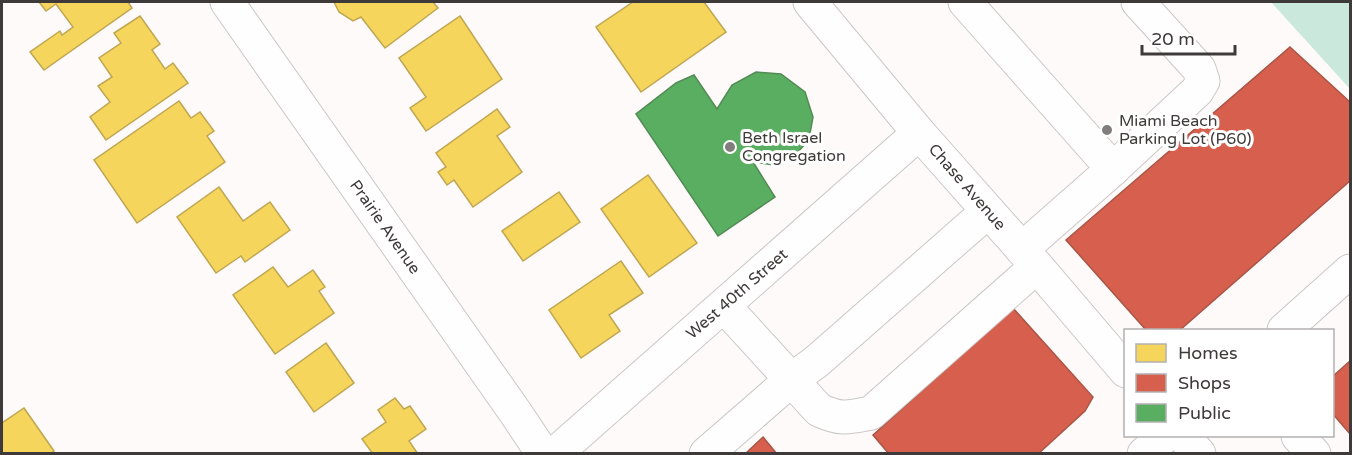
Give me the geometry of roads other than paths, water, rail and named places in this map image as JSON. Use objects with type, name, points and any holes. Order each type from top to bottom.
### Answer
[{"type":"street","name":"Prairie Avenue","points":[[227,2],[543,453]]},
{"type":"street","name":"Chase Avenue","points":[[810,2],[919,133],[1124,370]]},
{"type":"street","points":[[965,2],[1113,169]]},
{"type":"street","points":[[724,306],[819,410],[835,417],[871,413],[1029,258],[1113,169],[1197,92],[1203,81],[1199,69],[1138,2]]},
{"type":"street","name":"West 40th Street","points":[[555,453],[919,133]]},
{"type":"street","points":[[706,453],[791,380],[816,363],[988,211]]},
{"type":"street","points":[[1285,329],[1350,272]]},
{"type":"street","points":[[1144,453],[1163,437]]},
{"type":"street","points":[[1185,437],[1199,453]]},
{"type":"street","points":[[1300,437],[1314,453]]},
{"type":"place","name":"Miami Beach Parking Lot (P60)","points":[[1107,130]]},
{"type":"place","name":"Beth Israel Congregation","points":[[730,147]]}]
